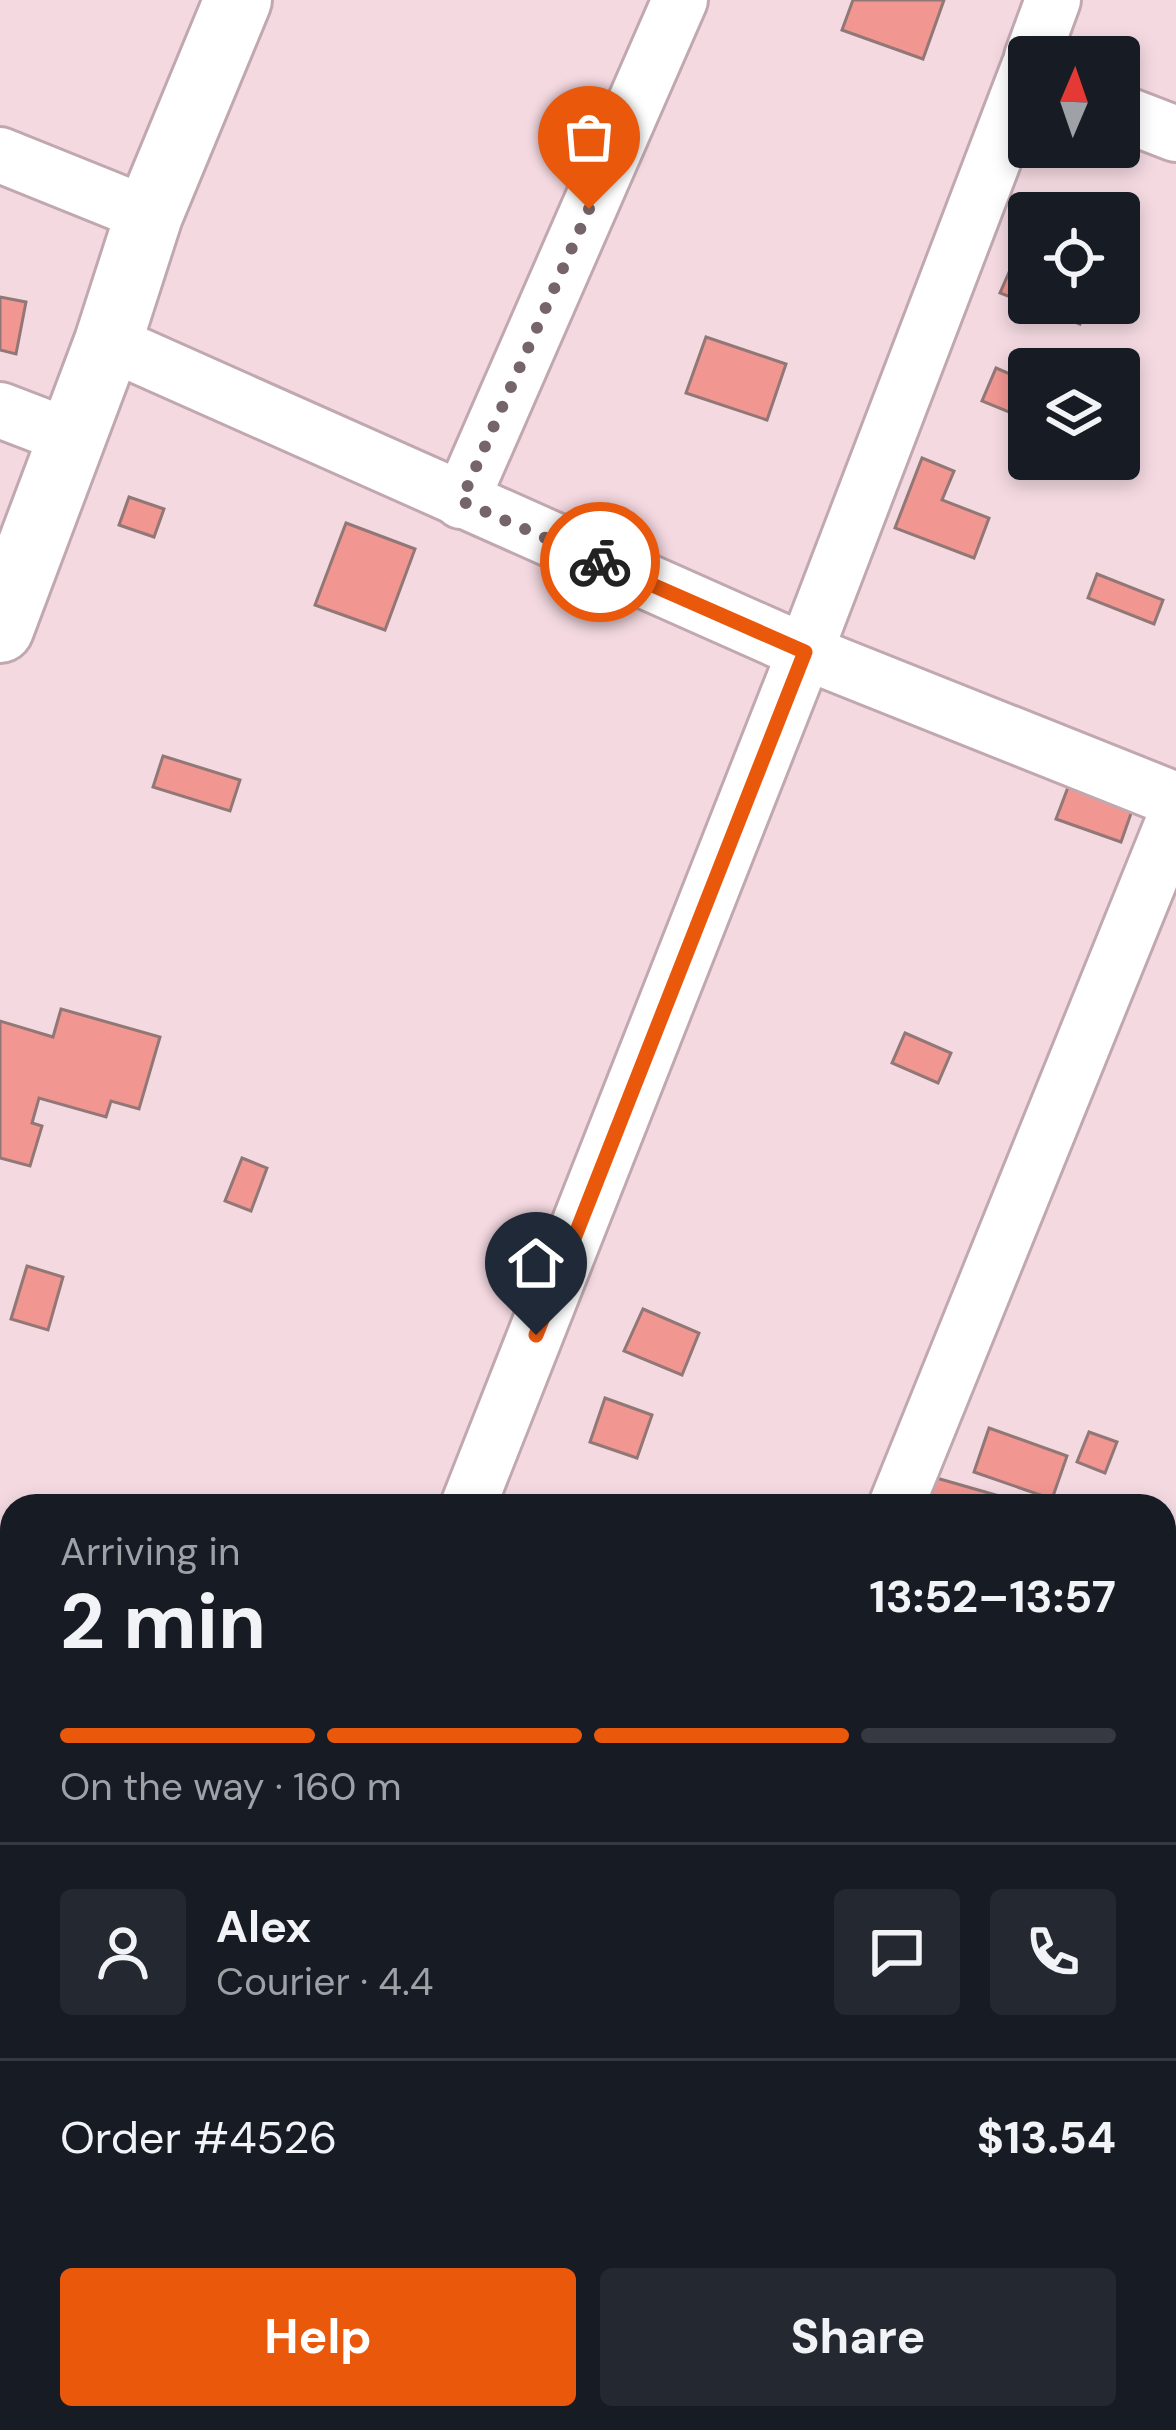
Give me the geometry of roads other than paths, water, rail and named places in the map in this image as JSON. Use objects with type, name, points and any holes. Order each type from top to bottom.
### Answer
[{"type":"main road","points":[[0,628],[108,342],[149,215],[238,0]]},
{"type":"street","points":[[461,501],[680,0]]},
{"type":"street","points":[[1040,36],[1053,0]]},
{"type":"street","points":[[1140,120],[1176,134]]},
{"type":"street","points":[[473,1494],[1008,124]]},
{"type":"street","points":[[0,154],[149,215]]},
{"type":"street","points":[[108,342],[805,652],[1176,800]]},
{"type":"street","points":[[0,410],[73,438]]},
{"type":"street","points":[[901,1494],[1176,815]]}]
